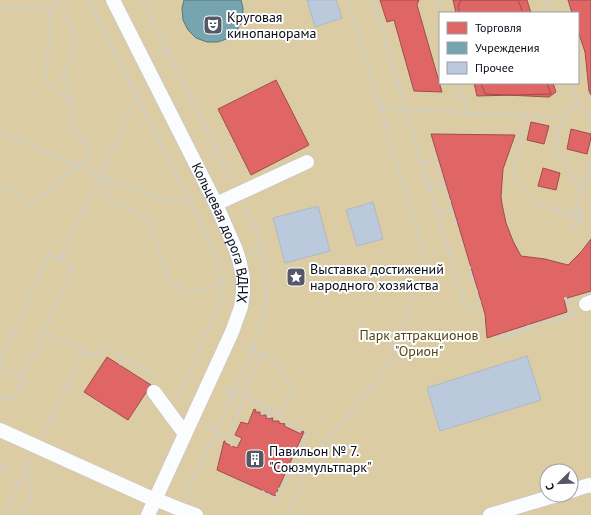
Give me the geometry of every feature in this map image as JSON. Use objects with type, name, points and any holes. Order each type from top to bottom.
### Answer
[{"type":"street","name":"Кольцевая дорога ВДНХ","points":[[113,0],[216,204],[236,250],[243,278],[241,307],[229,339],[148,515]]},
{"type":"street","points":[[216,204],[307,162]]},
{"type":"street","points":[[154,392],[185,434]]},
{"type":"street","points":[[0,430],[155,500],[196,515]]},
{"type":"street","points":[[579,488],[589,485],[591,486]]},
{"type":"street","points":[[490,515],[539,500]]},
{"type":"path","points":[[55,0],[48,26],[51,33],[44,79],[72,105]]},
{"type":"path","points":[[0,189],[5,186],[31,205],[89,155],[89,149],[70,124],[72,105],[63,80],[76,39],[60,0]]},
{"type":"path","points":[[89,0],[190,200],[220,268],[220,296],[216,312],[176,401]]},
{"type":"path","points":[[142,0],[256,231],[262,251],[266,283],[264,312],[254,342],[253,350],[183,503],[177,508]]},
{"type":"path","points":[[288,515],[308,463],[385,371],[427,263],[348,0]]},
{"type":"path","points":[[373,0],[466,310],[480,306],[478,300]]},
{"type":"path","points":[[439,13],[437,7],[440,0]]},
{"type":"path","points":[[546,0],[550,12]]},
{"type":"path","points":[[0,7],[53,10]]},
{"type":"path","points":[[156,56],[167,51]]},
{"type":"path","points":[[60,260],[137,96],[150,73]]},
{"type":"path","points":[[459,84],[468,113]]},
{"type":"path","points":[[572,84],[578,104],[591,120]]},
{"type":"path","points":[[578,104],[562,118],[555,151],[582,191]]},
{"type":"path","points":[[381,108],[562,118]]},
{"type":"path","points":[[526,116],[513,172],[532,201],[567,215],[575,210]]},
{"type":"path","points":[[0,132],[100,176],[164,201],[190,200]]},
{"type":"path","points":[[206,158],[235,144]]},
{"type":"path","points":[[422,163],[436,159],[440,167]]},
{"type":"path","points":[[572,219],[591,166]]},
{"type":"path","points":[[100,176],[111,202],[149,219],[170,282],[193,292],[233,278],[243,278]]},
{"type":"path","points":[[430,188],[444,184],[445,188]]},
{"type":"path","points":[[447,194],[449,202],[451,201]]},
{"type":"path","points":[[576,229],[582,216],[577,206]]},
{"type":"path","points":[[437,213],[451,209],[453,213]]},
{"type":"path","points":[[0,233],[0,238]]},
{"type":"path","points":[[251,254],[262,251]]},
{"type":"path","points":[[0,362],[49,254],[74,266],[13,400],[0,395]]},
{"type":"path","points":[[471,267],[469,268],[474,284]]},
{"type":"path","points":[[528,325],[529,328],[539,323],[572,314],[567,298],[564,299]]},
{"type":"path","points":[[524,328],[525,331],[515,335],[503,339],[502,334],[524,328]]},
{"type":"path","points":[[43,332],[94,356],[108,348],[159,380],[154,392]]},
{"type":"path","points":[[515,335],[517,343]]},
{"type":"path","points":[[229,339],[273,360],[292,387],[281,414]]},
{"type":"path","points":[[4,515],[84,351]]},
{"type":"path","points":[[245,391],[262,354]]},
{"type":"path","points":[[120,365],[124,358]]},
{"type":"path","points":[[0,366],[24,376]]},
{"type":"path","points":[[224,388],[281,414],[284,421],[308,432],[283,488],[279,489],[275,498],[263,492],[264,491]]},
{"type":"path","points":[[228,437],[245,398]]},
{"type":"path","points":[[262,415],[263,406]]},
{"type":"path","points":[[269,409],[269,418]]},
{"type":"path","points":[[206,427],[234,440],[231,446]]},
{"type":"path","points":[[0,464],[10,469]]},
{"type":"path","points":[[25,515],[24,509],[31,493],[27,466]]},
{"type":"path","points":[[285,474],[289,476]]},
{"type":"green space","name":"Парк аттракционов \"Орион\"","points":[[0,0],[591,0],[591,515],[0,515]]},
{"type":"building: Торговля","points":[[380,0],[419,0],[417,5],[442,92],[414,91],[394,20],[387,22]]},
{"type":"building: Торговля","points":[[453,0],[518,0],[523,12],[456,12]]},
{"type":"building: Торговля","points":[[461,0],[527,0],[531,12],[460,12],[458,7]]},
{"type":"building: Торговля","points":[[568,0],[591,0],[591,95],[589,91],[585,52],[579,34],[579,12],[572,12]]},
{"type":"building: Торговля","points":[[276,80],[309,145],[251,175],[218,109]]},
{"type":"building: Торговля","points":[[474,84],[547,84],[551,94],[477,96]]},
{"type":"building: Торговля","points":[[481,84],[553,84],[556,92],[549,97],[485,94]]},
{"type":"building: Торговля","points":[[531,122],[549,126],[544,144],[527,140]]},
{"type":"building: Торговля","points":[[571,129],[591,134],[587,154],[567,149]]},
{"type":"building: Торговля","points":[[431,134],[515,135],[503,169],[501,196],[506,223],[513,241],[521,256],[545,259],[568,265],[591,239],[591,291],[564,299],[567,312],[487,338],[485,314]]},
{"type":"building: Торговля","points":[[543,168],[560,173],[556,190],[538,186]]},
{"type":"building: Торговля","points":[[107,357],[151,385],[128,420],[84,392]]},
{"type":"building: Торговля","name":"Павильон № 7. \"Союзмультпарк\"","points":[[254,409],[256,410],[255,412],[260,412],[260,415],[266,415],[266,418],[273,418],[272,421],[284,423],[285,424],[284,426],[301,434],[302,431],[304,432],[275,496],[217,470],[224,441],[225,443],[237,448],[242,438],[235,435],[241,422],[248,424]]},
{"type":"building: Учреждения","name":"Круговая кинопанорама","points":[[184,0],[241,0],[243,20],[237,30],[229,38],[218,42],[207,42],[196,38],[188,30],[183,20],[182,8]]},
{"type":"building: Прочее","points":[[307,0],[336,0],[342,18],[315,27]]},
{"type":"building: Прочее","points":[[373,202],[383,239],[357,246],[346,210]]},
{"type":"building: Прочее","points":[[318,206],[330,251],[285,263],[273,218]]},
{"type":"building: Прочее","points":[[527,356],[541,400],[440,431],[427,388]]},
{"type":"place","name":"Круговая кинопанорама","points":[[213,25]]},
{"type":"place","name":"Выставка достижений народного хозяйства","points":[[296,277]]},
{"type":"place","name":"Павильон № 7. \"Союзмультпарк\"","points":[[255,459]]}]
